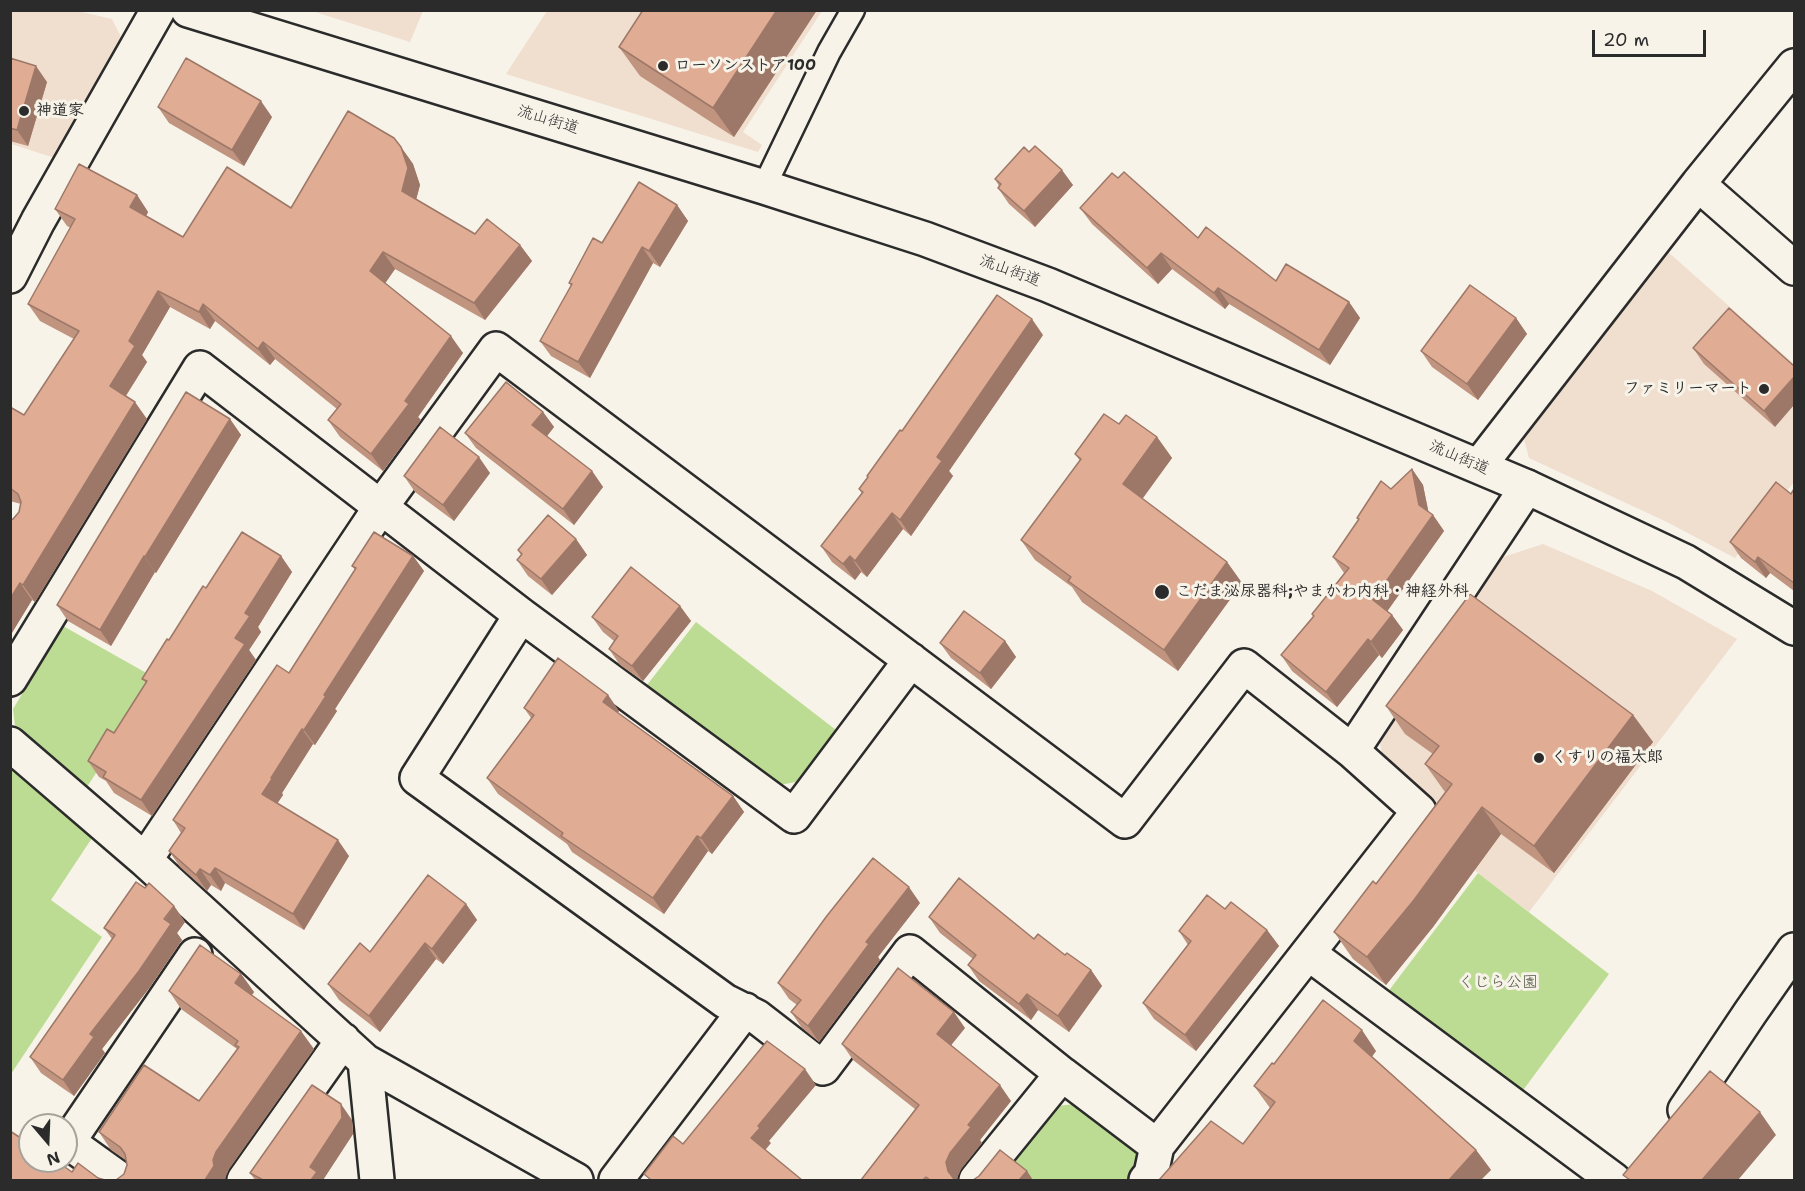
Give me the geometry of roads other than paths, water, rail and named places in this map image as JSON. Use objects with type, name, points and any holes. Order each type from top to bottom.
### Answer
[{"type":"street","points":[[10,276],[38,221],[158,10]]},
{"type":"street","name":"流山街道","points":[[192,11],[764,187],[925,239],[1048,285],[1527,487],[1686,562],[1794,628]]},
{"type":"street","points":[[1479,466],[1698,184],[1794,66]]},
{"type":"street","points":[[1698,184],[1794,268]]},
{"type":"street","points":[[145,860],[380,508],[496,349],[1125,821],[1244,666],[1352,751],[1419,811],[1157,1146],[1151,1174],[1146,1180]]},
{"type":"street","points":[[10,678],[200,368],[521,615],[794,816],[911,660]]},
{"type":"street","points":[[1352,751],[1527,487]]},
{"type":"street","points":[[521,615],[417,778],[716,994],[758,1017],[823,1068],[910,952],[1062,1074],[1157,1146]]},
{"type":"street","points":[[10,744],[145,860],[354,1051],[576,1180]]},
{"type":"street","points":[[121,1180],[68,1142],[216,924]]},
{"type":"street","points":[[1669,1130],[1683,1113],[1794,950]]},
{"type":"street","points":[[1308,953],[1627,1175]]},
{"type":"street","points":[[616,1180],[745,1010]]},
{"type":"street","points":[[244,1180],[354,1051]]},
{"type":"street","points":[[354,1051],[377,1180]]},
{"type":"street","points":[[976,1180],[1062,1074]]},
{"type":"lane","points":[[764,187],[829,52],[853,10]]},
{"type":"place","name":"ローソンストア100","points":[[663,66]]},
{"type":"place","name":"神道家","points":[[24,111]]},
{"type":"place","name":"ファミリーマート","points":[[1764,389]]},
{"type":"place","name":"こだま泌尿器科;やまかわ内科・神経外科","points":[[1162,592]]},
{"type":"place","name":"くすりの福太郎","points":[[1539,758]]},
{"type":"park label","name":"くじら公園","points":[[1498,983]]}]
